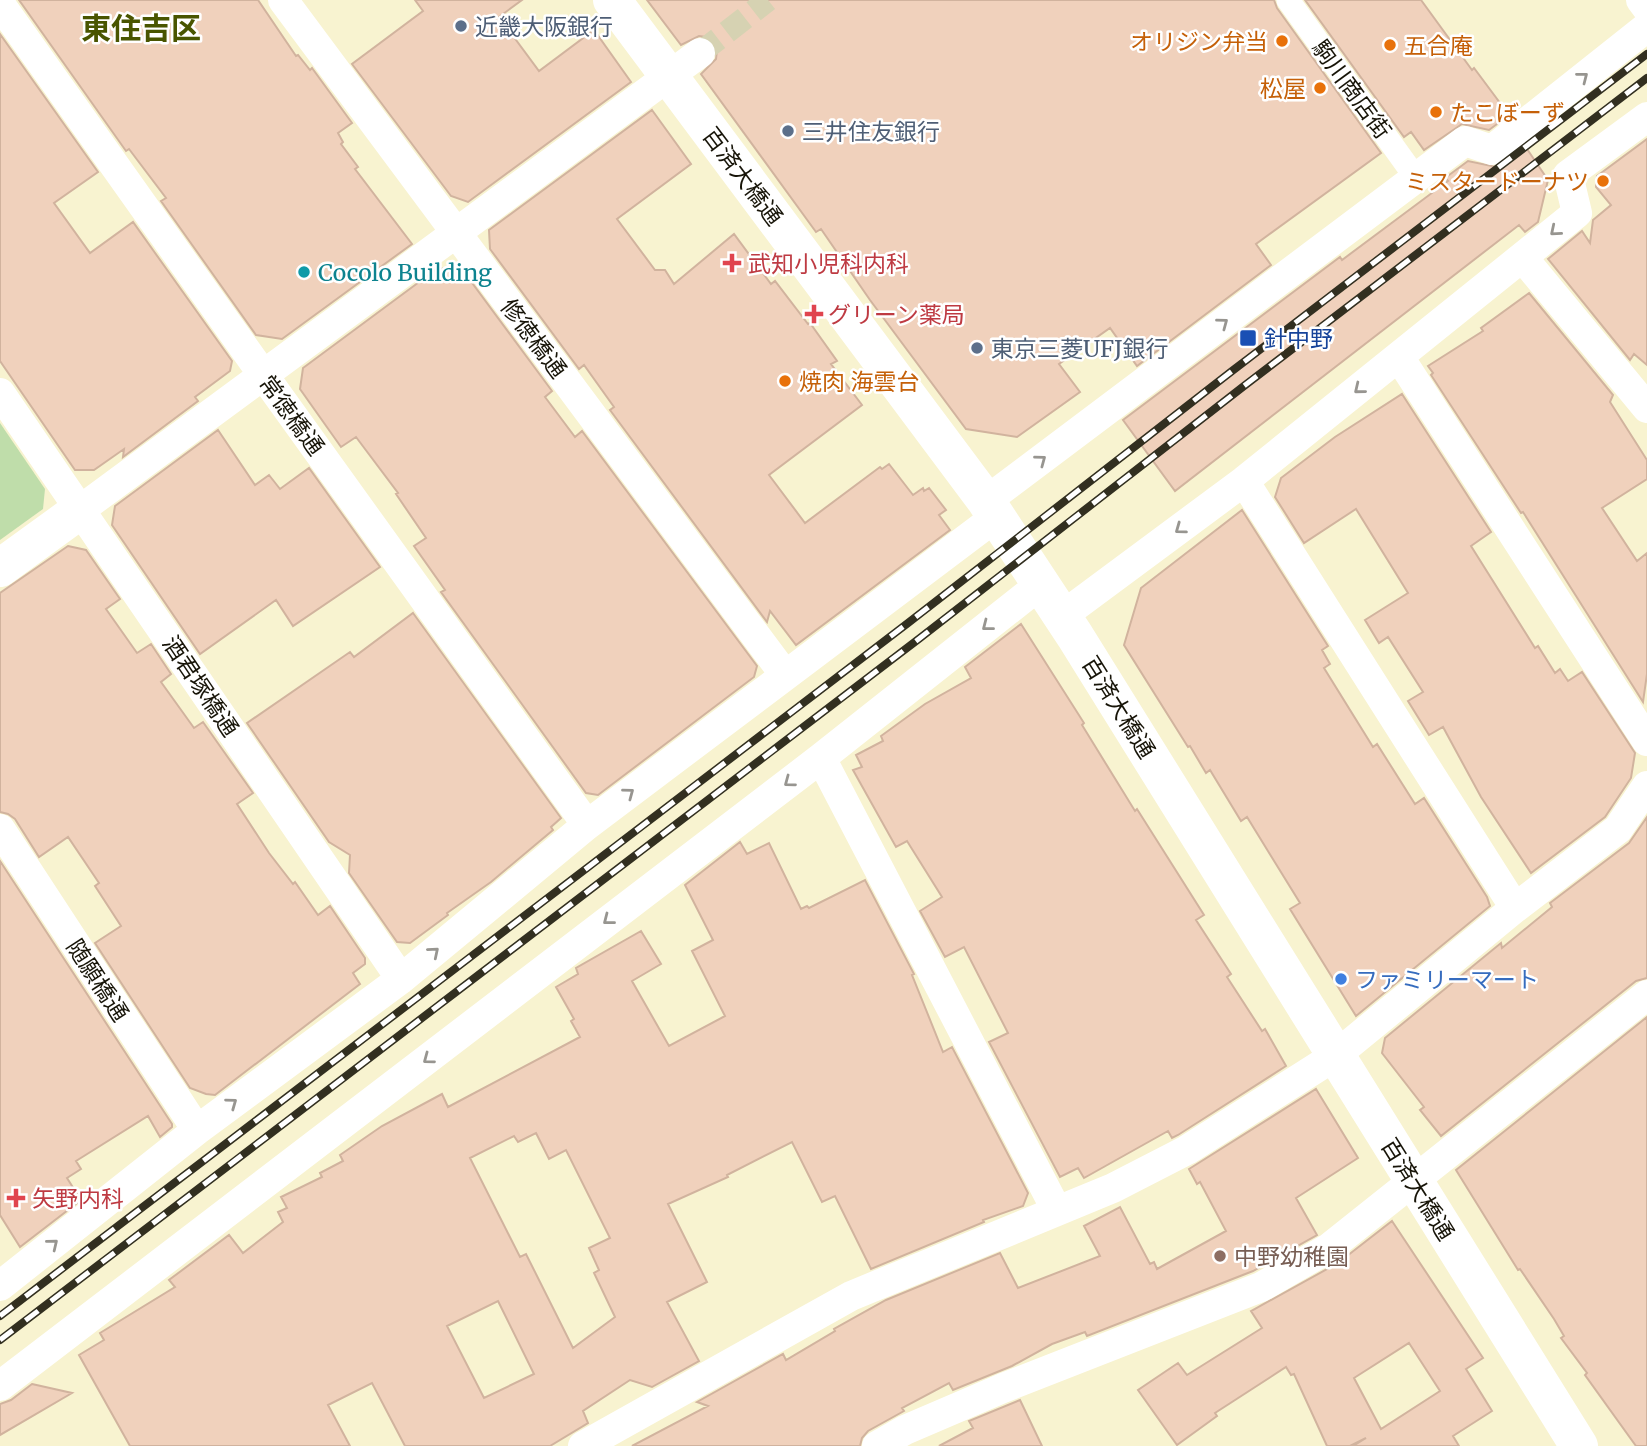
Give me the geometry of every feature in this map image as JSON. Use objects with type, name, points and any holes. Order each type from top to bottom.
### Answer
[{"type":"street","name":"修徳橋通","points":[[283,0],[785,675]]},
{"type":"street","name":"百済大橋通","points":[[612,0],[992,509],[1062,616],[1579,1446]]},
{"type":"street","name":"駒川商店街","points":[[1288,0],[1416,178]]},
{"type":"street","points":[[1641,0],[1647,8]]},
{"type":"street","name":"常徳橋通","points":[[0,4],[587,825]]},
{"type":"street","points":[[1,1283],[197,1130],[401,979],[587,825],[785,675],[992,509],[1416,178],[1465,141],[1492,150],[1647,27]]},
{"type":"street","points":[[0,568],[701,53]]},
{"type":"street","points":[[1062,616],[1244,481],[1577,213],[1567,176],[1647,117]]},
{"type":"street","points":[[1523,258],[1642,392]]},
{"type":"street","points":[[1399,357],[1647,741]]},
{"type":"street","name":"酒君塚橋通","points":[[0,393],[401,979]]},
{"type":"street","points":[[1244,481],[1515,908]]},
{"type":"street","points":[[0,1386],[821,758],[1041,584]]},
{"type":"street","points":[[821,758],[1057,1211]]},
{"type":"street","points":[[583,1446],[851,1296],[1113,1188],[1187,1150],[1335,1056],[1515,908],[1618,829],[1647,786]]},
{"type":"street","name":"随願橋通","points":[[0,830],[197,1130]]},
{"type":"street","points":[[877,1446],[905,1430],[1003,1388],[1261,1287],[1329,1248],[1647,995]]},
{"type":"green space","points":[[0,423],[45,489],[43,509],[0,540]]},
{"type":"building","points":[[19,0],[258,0],[296,56],[298,55],[310,70],[312,68],[352,123],[338,133],[343,142],[341,144],[358,167],[355,169],[412,244],[282,339],[256,335],[161,201],[166,198],[129,149],[126,151]]},
{"type":"building","points":[[415,0],[522,0],[499,17],[539,71],[594,30],[631,82],[468,202],[451,196],[352,64],[423,11]]},
{"type":"building","points":[[647,0],[1274,0],[1277,8],[1381,153],[1256,244],[1271,265],[1137,366],[1110,328],[1059,364],[1080,392],[1017,437],[966,429],[821,229],[816,232],[701,74],[716,59],[714,42],[699,36],[681,45]]},
{"type":"building","points":[[1305,0],[1421,0],[1509,115],[1489,130],[1462,124],[1424,150],[1411,132],[1404,137]]},
{"type":"building","points":[[0,34],[98,172],[54,203],[90,253],[133,222],[232,361],[230,371],[195,397],[198,401],[123,457],[124,449],[94,470],[75,470],[0,361]]},
{"type":"building","points":[[652,110],[691,164],[617,219],[655,270],[665,270],[674,284],[734,234],[771,284],[775,281],[808,324],[810,323],[837,361],[831,364],[862,405],[769,475],[805,523],[880,467],[882,469],[889,464],[913,495],[923,488],[924,491],[929,488],[946,510],[939,515],[950,530],[796,645],[770,611],[767,622],[610,410],[614,407],[584,365],[579,369],[490,249],[489,230]]},
{"type":"building","points":[[1647,139],[1647,365],[1634,354],[1630,360],[1548,259],[1582,231],[1590,243],[1593,220],[1611,205],[1596,187],[1597,176]]},
{"type":"building","points":[[1525,146],[1548,180],[1538,222],[1525,232],[1519,225],[1175,491],[1123,420],[1340,257],[1342,260],[1448,181],[1445,178],[1468,161],[1496,167]]},
{"type":"building","points":[[438,268],[464,272],[552,391],[545,397],[575,437],[582,431],[757,666],[754,677],[598,795],[586,793],[441,592],[445,590],[414,546],[426,538],[396,494],[398,493],[356,437],[341,447],[300,389],[303,368]]},
{"type":"building","points":[[1529,293],[1613,395],[1610,402],[1647,460],[1647,479],[1602,508],[1637,561],[1647,553],[1647,674],[1643,702],[1523,512],[1521,513],[1431,375],[1433,373],[1428,366],[1483,331],[1481,328]]},
{"type":"building","points":[[1402,394],[1491,532],[1471,546],[1535,648],[1538,646],[1555,673],[1560,669],[1568,681],[1582,672],[1635,753],[1631,778],[1605,817],[1531,873],[1481,797],[1443,727],[1429,735],[1408,701],[1423,692],[1388,637],[1379,643],[1365,620],[1408,593],[1356,509],[1304,543],[1275,497],[1281,478],[1335,437]]},
{"type":"building","points":[[218,430],[255,485],[269,475],[280,489],[309,468],[380,567],[293,626],[276,600],[200,654],[112,525],[115,506]]},
{"type":"building","points":[[1242,510],[1328,646],[1322,650],[1330,664],[1324,668],[1373,747],[1377,744],[1415,804],[1424,798],[1487,897],[1490,906],[1356,1016],[1290,909],[1300,903],[1247,817],[1241,821],[1210,770],[1206,773],[1124,645],[1141,588]]},
{"type":"building","points":[[68,546],[86,550],[120,599],[106,609],[137,653],[151,644],[171,674],[161,682],[194,728],[203,722],[253,793],[237,804],[269,853],[293,884],[295,882],[318,915],[330,906],[365,958],[365,964],[353,973],[360,984],[215,1095],[190,1088],[95,943],[121,926],[95,886],[99,883],[68,837],[39,857],[15,819],[0,812],[0,593]]},
{"type":"building","points":[[413,613],[561,818],[551,827],[553,830],[491,882],[410,943],[397,942],[349,873],[350,855],[329,842],[247,723],[350,652],[354,657]]},
{"type":"building","points":[[1021,624],[1084,723],[1082,725],[1135,811],[1137,809],[1204,915],[1196,920],[1231,974],[1227,977],[1262,1031],[1265,1029],[1286,1066],[1178,1135],[1172,1138],[1168,1131],[1084,1178],[1078,1168],[1060,1177],[989,1042],[1008,1033],[964,947],[945,957],[920,911],[942,897],[907,841],[896,847],[853,770],[862,767],[856,755],[883,741],[881,736],[925,704],[971,678],[965,667]]},
{"type":"building","points":[[1647,817],[1647,978],[1636,981],[1441,1136],[1420,1110],[1424,1107],[1382,1053],[1385,1038],[1501,943],[1502,948],[1552,907],[1550,903],[1629,843]]},
{"type":"building","points":[[740,842],[747,854],[769,843],[801,909],[807,906],[809,908],[865,880],[914,974],[912,975],[943,1052],[952,1047],[1028,1193],[1023,1206],[983,1220],[984,1222],[871,1269],[835,1196],[822,1202],[792,1142],[727,1175],[728,1177],[668,1204],[707,1282],[667,1302],[699,1361],[652,1387],[630,1380],[583,1411],[588,1423],[550,1446],[405,1446],[372,1383],[328,1405],[350,1446],[130,1446],[79,1355],[104,1340],[100,1333],[175,1287],[169,1280],[229,1235],[243,1253],[283,1222],[278,1212],[287,1208],[281,1197],[322,1177],[320,1173],[343,1161],[340,1155],[382,1126],[442,1094],[448,1107],[580,1037],[571,1021],[574,1019],[556,987],[578,974],[576,968],[641,931],[661,964],[632,981],[669,1046],[725,1016],[692,951],[713,940],[685,885]],"holes":[[[536,1133],[549,1159],[566,1150],[610,1238],[589,1248],[599,1270],[594,1273],[615,1317],[573,1348],[526,1254],[520,1257],[470,1158],[514,1136],[518,1142]],[[498,1301],[534,1374],[484,1398],[447,1326]]]},
{"type":"building","points":[[0,861],[172,1124],[160,1137],[148,1116],[76,1161],[81,1169],[67,1178],[81,1200],[20,1247],[0,1215]]},
{"type":"building","points":[[1647,1017],[1647,1446],[1636,1446],[1585,1375],[1587,1373],[1561,1338],[1564,1336],[1554,1319],[1520,1269],[1518,1270],[1456,1170]]},
{"type":"building","points":[[1316,1089],[1358,1158],[1296,1198],[1317,1235],[1253,1271],[1087,1336],[1085,1332],[1052,1344],[1012,1366],[953,1390],[949,1383],[902,1408],[904,1411],[868,1431],[860,1446],[632,1446],[708,1406],[697,1402],[783,1354],[786,1360],[886,1300],[1000,1253],[1018,1288],[1100,1256],[1084,1226],[1120,1207],[1150,1264],[1154,1262],[1157,1269],[1226,1231],[1200,1182],[1197,1184],[1189,1169]]},
{"type":"building","points":[[1392,1221],[1483,1358],[1466,1369],[1492,1411],[1453,1436],[1459,1446],[1353,1446],[1366,1438],[1350,1446],[1327,1446],[1294,1374],[1291,1375],[1286,1367],[1215,1413],[1217,1416],[1177,1445],[1138,1390],[1178,1363],[1187,1375],[1262,1328],[1251,1311],[1338,1263]],"holes":[[[1409,1343],[1440,1391],[1381,1429],[1354,1378]]]},
{"type":"building","points":[[32,1384],[72,1393],[0,1435],[0,1404],[11,1400]]},
{"type":"building","points":[[1020,1400],[1042,1446],[939,1446],[973,1428],[969,1421]]},
{"type":"tunnel","points":[[700,53],[768,0]]},
{"type":"railway","points":[[0,1316],[908,623],[1647,54]]},
{"type":"railway","points":[[0,1340],[920,638],[1647,78]]},
{"type":"place","name":"近畿大阪銀行","points":[[461,26]]},
{"type":"place","name":"オリジン弁当","points":[[1282,41]]},
{"type":"place","name":"五合庵","points":[[1390,45]]},
{"type":"place","name":"松屋","points":[[1320,88]]},
{"type":"place","name":"たこぼーず","points":[[1436,112]]},
{"type":"place","name":"三井住友銀行","points":[[788,131]]},
{"type":"place","name":"ミスタードーナツ","points":[[1603,181]]},
{"type":"place","name":"武知小児科内科","points":[[732,263]]},
{"type":"place","name":"Cocolo Building","points":[[304,272]]},
{"type":"place","name":"グリーン薬局","points":[[814,314]]},
{"type":"place","name":"針中野","points":[[1248,338]]},
{"type":"place","name":"東京三菱UFJ銀行","points":[[977,348]]},
{"type":"place","name":"焼肉 海雲台","points":[[785,381]]},
{"type":"place","name":"ファミリーマート","points":[[1341,979]]},
{"type":"place","name":"矢野内科","points":[[16,1198]]},
{"type":"place","name":"中野幼稚園","points":[[1220,1256]]},
{"type":"district","name":"東住吉区","points":[[141,28]]}]
